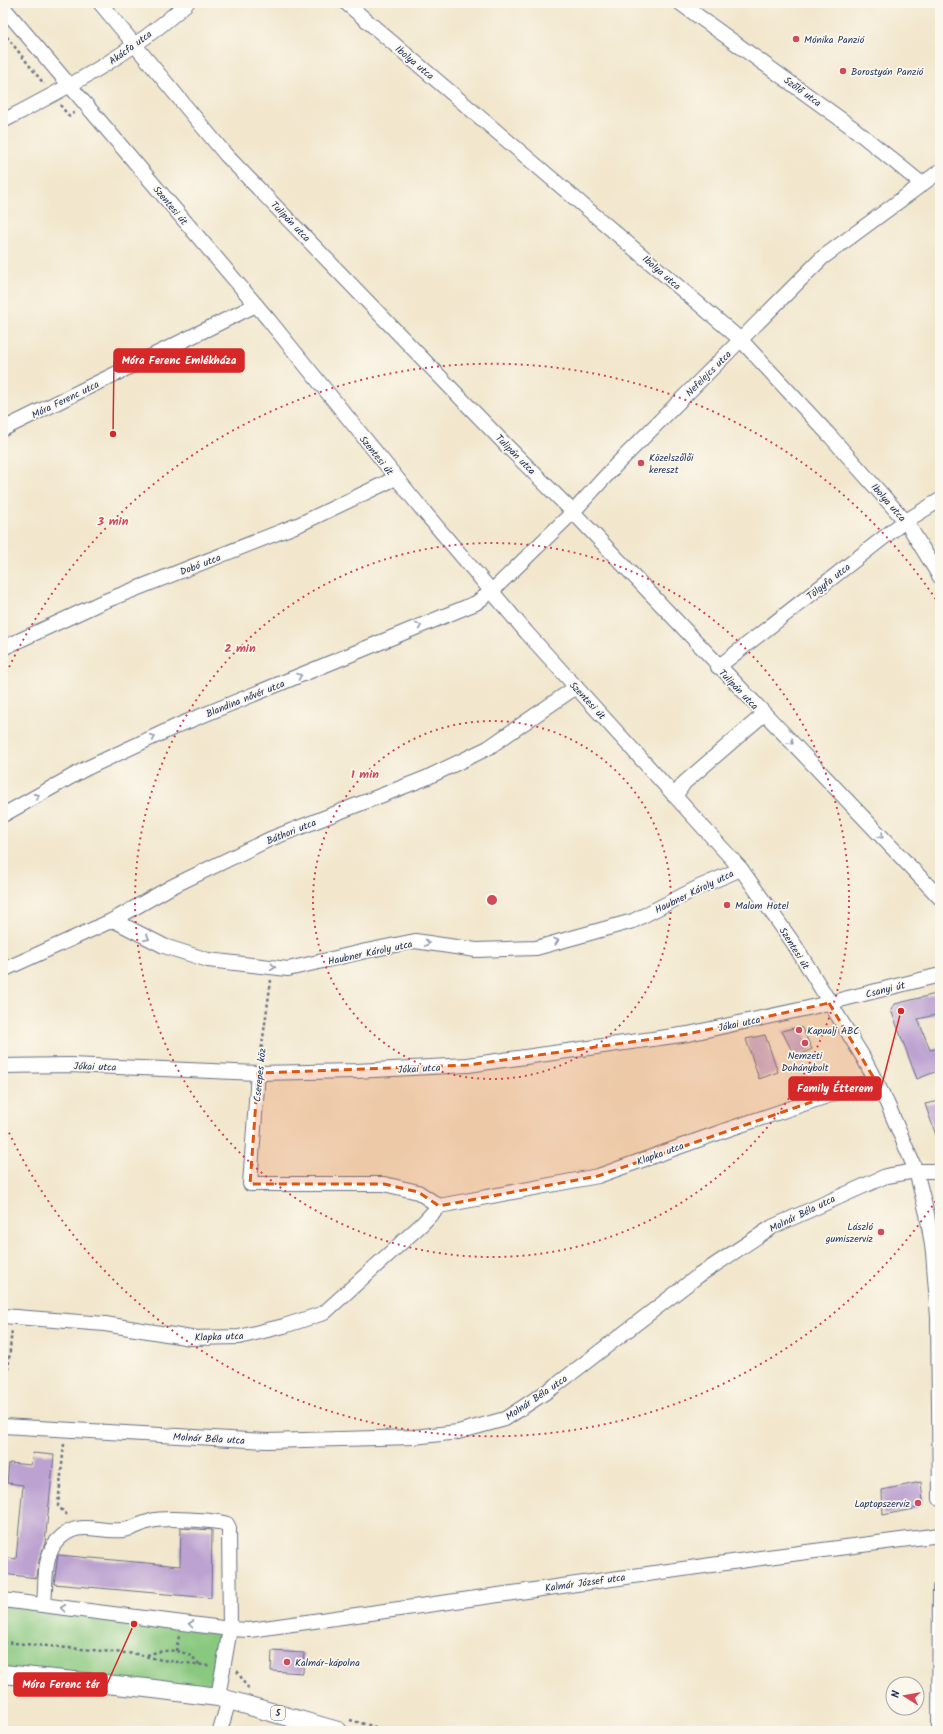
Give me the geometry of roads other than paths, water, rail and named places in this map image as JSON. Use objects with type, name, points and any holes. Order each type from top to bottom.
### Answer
[{"type":"main road","name":"5","points":[[3,1674],[146,1688],[223,1698],[338,1731]]},
{"type":"street","name":"Akácfa utca","points":[[3,121],[90,76],[135,45],[187,3]]},
{"type":"street","name":"Ibolya utca","points":[[346,3],[741,340],[831,437],[905,521],[940,577]]},
{"type":"street","name":"Szőlő utca","points":[[680,3],[853,128],[922,184]]},
{"type":"street","name":"Tulipán utca","points":[[100,4],[226,155],[505,444],[573,512],[718,667],[940,898]]},
{"type":"street","name":"Szentesi út","points":[[3,7],[256,305],[396,478],[492,591],[576,687],[742,869],[794,944],[875,1080],[916,1171],[931,1236],[939,1317],[940,1499]]},
{"type":"street","name":"Nefelejcs utca","points":[[492,591],[573,512],[616,465],[822,258],[940,171]]},
{"type":"street","name":"Móra Ferenc utca","points":[[3,429],[256,305]]},
{"type":"street","name":"Dobó utca","points":[[3,648],[100,603],[300,524],[396,478]]},
{"type":"street","name":"Tölgyfa utca","points":[[718,667],[905,521],[940,500]]},
{"type":"street","name":"Blandina nővér utca","points":[[3,814],[85,769],[179,725],[476,603],[492,591]]},
{"type":"street","name":"Báthori utca","points":[[3,970],[113,920],[171,887],[270,839],[426,778],[488,748],[576,687]]},
{"type":"street","points":[[676,795],[684,783],[764,714]]},
{"type":"street","name":"Haubner Károly utca","points":[[113,920],[164,946],[208,960],[288,969],[416,941],[476,950],[536,948],[633,921],[699,888],[742,869]]},
{"type":"street","name":"Csanyi út","points":[[829,1003],[940,975]]},
{"type":"street","name":"Jókai utca","points":[[3,1066],[70,1065],[258,1073],[356,1071],[468,1065],[688,1034],[829,1003]]},
{"type":"street","name":"Cserepes köz","points":[[258,1073],[250,1184],[384,1184],[418,1192],[439,1206]]},
{"type":"street","name":"Klapka utca","points":[[8,1316],[105,1324],[191,1338],[239,1337],[284,1326],[324,1313],[422,1224],[439,1206],[598,1176],[729,1129],[875,1080]]},
{"type":"street","name":"Molnár Béla utca","points":[[3,1426],[266,1441],[414,1437],[458,1432],[506,1419],[555,1386],[698,1276],[772,1227],[886,1176],[916,1171],[940,1171]]},
{"type":"street","points":[[44,1605],[49,1555],[52,1547],[68,1532],[80,1528],[121,1531],[133,1529],[151,1521],[163,1519],[227,1524],[229,1528],[230,1629],[220,1731]]},
{"type":"street","name":"Kalmár József utca","points":[[3,1600],[230,1629],[250,1630],[745,1560],[940,1535]]},
{"type":"street","points":[[939,1731],[940,1588]]},
{"type":"place","name":"Mónika Panzió","points":[[796,39]]},
{"type":"place","name":"Borostyán Panzió","points":[[843,71]]},
{"type":"place","name":"Móra Ferenc Emlékháza","points":[[113,434]]},
{"type":"place","name":"Közelszőlői kereszt","points":[[641,463]]},
{"type":"place","name":"Malom Hotel","points":[[727,905]]},
{"type":"place","name":"Family Étterem","points":[[901,1011]]},
{"type":"place","name":"Kapualj ABC","points":[[799,1030]]},
{"type":"place","name":"Nemzeti Dohánybolt","points":[[805,1043]]},
{"type":"place","name":"László gumiszerviz","points":[[881,1232]]},
{"type":"place","name":"Laptopszerviz","points":[[918,1503]]},
{"type":"place","name":"Móra Ferenc tér","points":[[134,1624]]},
{"type":"place","name":"Kalmár-kápolna","points":[[287,1662]]}]
